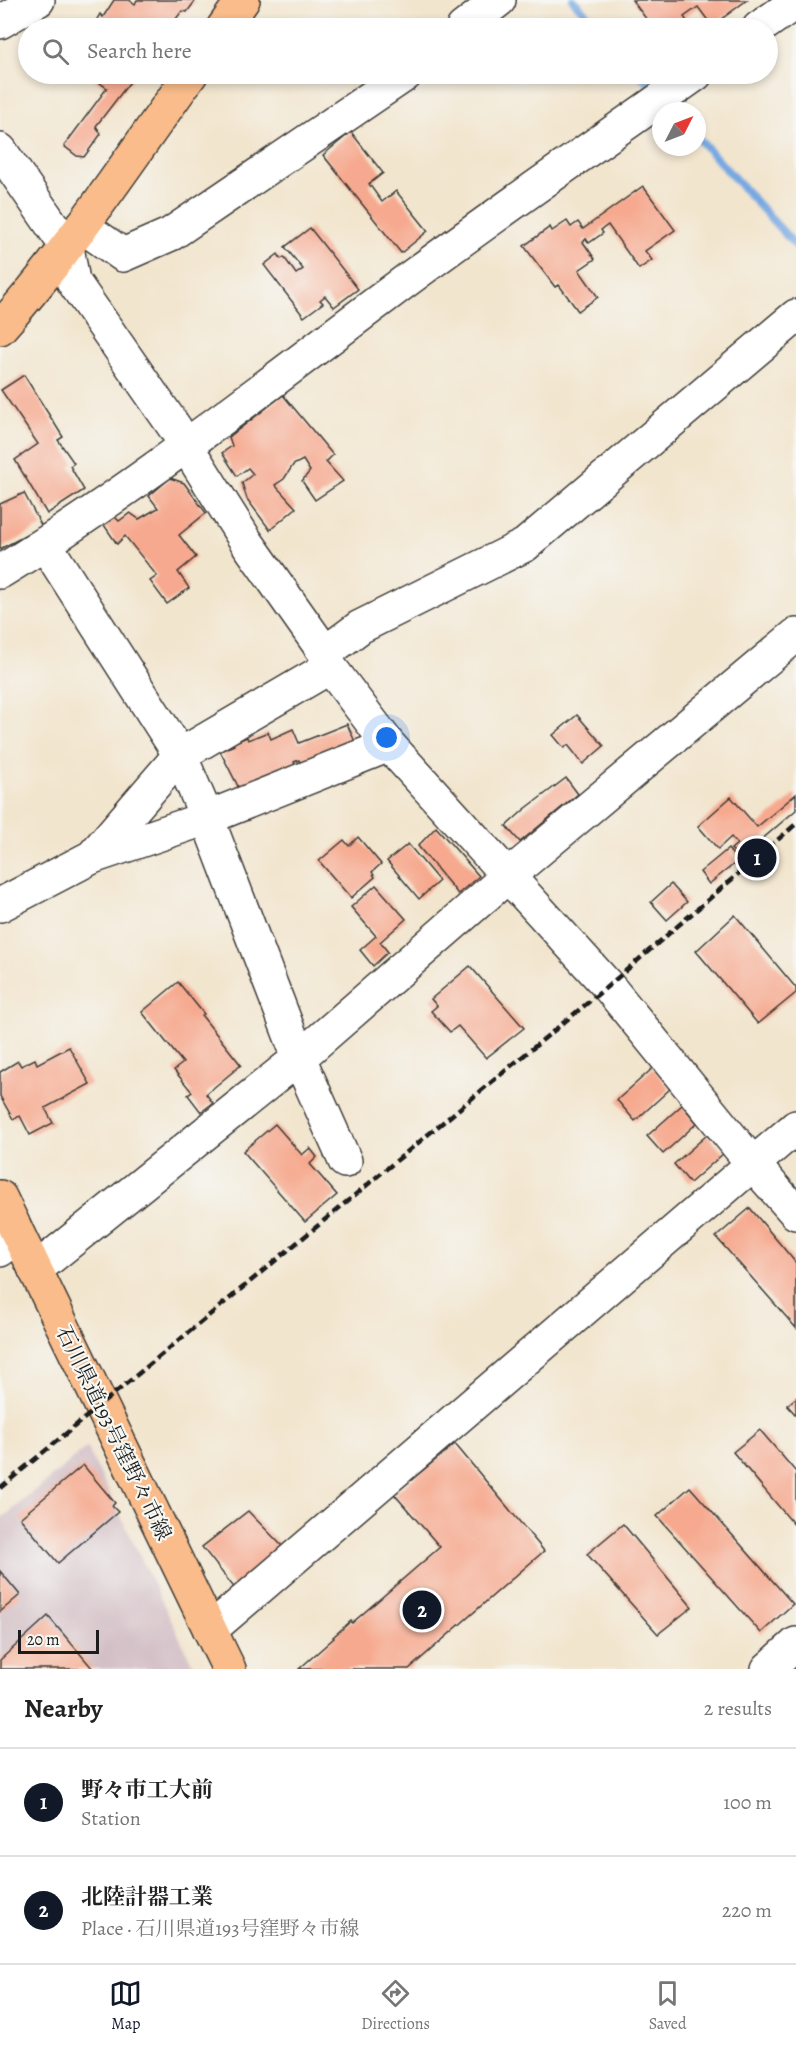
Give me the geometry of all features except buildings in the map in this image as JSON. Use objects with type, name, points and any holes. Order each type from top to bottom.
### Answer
[{"type":"main road","points":[[230,18],[243,0]]},
{"type":"main road","points":[[0,328],[23,303],[75,236],[184,84]]},
{"type":"main road","name":"石川県道193号窪野々市線","points":[[0,1197],[9,1243],[35,1270],[229,1669]]},
{"type":"street","points":[[0,22],[38,0]]},
{"type":"street","points":[[476,18],[499,0]]},
{"type":"street","points":[[773,18],[796,2]]},
{"type":"street","points":[[0,150],[75,236],[123,255],[171,234],[391,84]]},
{"type":"street","points":[[0,572],[45,544],[185,446],[434,260],[675,89]]},
{"type":"street","points":[[75,236],[73,281],[175,428],[246,541],[327,660],[389,745],[608,986],[752,1163],[796,1213]]},
{"type":"street","points":[[92,857],[180,755],[327,660],[360,627],[525,545],[796,316]]},
{"type":"street","points":[[45,544],[180,755],[207,818],[298,1058],[345,1161]]},
{"type":"street","points":[[35,1270],[298,1058],[508,876],[796,635]]},
{"type":"street","points":[[0,905],[92,857],[207,818],[389,745]]},
{"type":"street","points":[[210,1629],[796,1126]]},
{"type":"street","points":[[768,1669],[796,1644]]},
{"type":"shaded area","points":[[87,1447],[195,1669],[0,1669],[0,1520]]},
{"type":"waterway","points":[[573,0],[590,18]]},
{"type":"waterway","points":[[649,84],[657,93]]},
{"type":"waterway","points":[[706,147],[796,246]]},
{"type":"railway","points":[[0,1488],[608,986],[796,824]]},
{"type":"place","name":"野々市工大前","points":[[757,858]]},
{"type":"place","name":"北陸計器工業","points":[[422,1610]]}]
